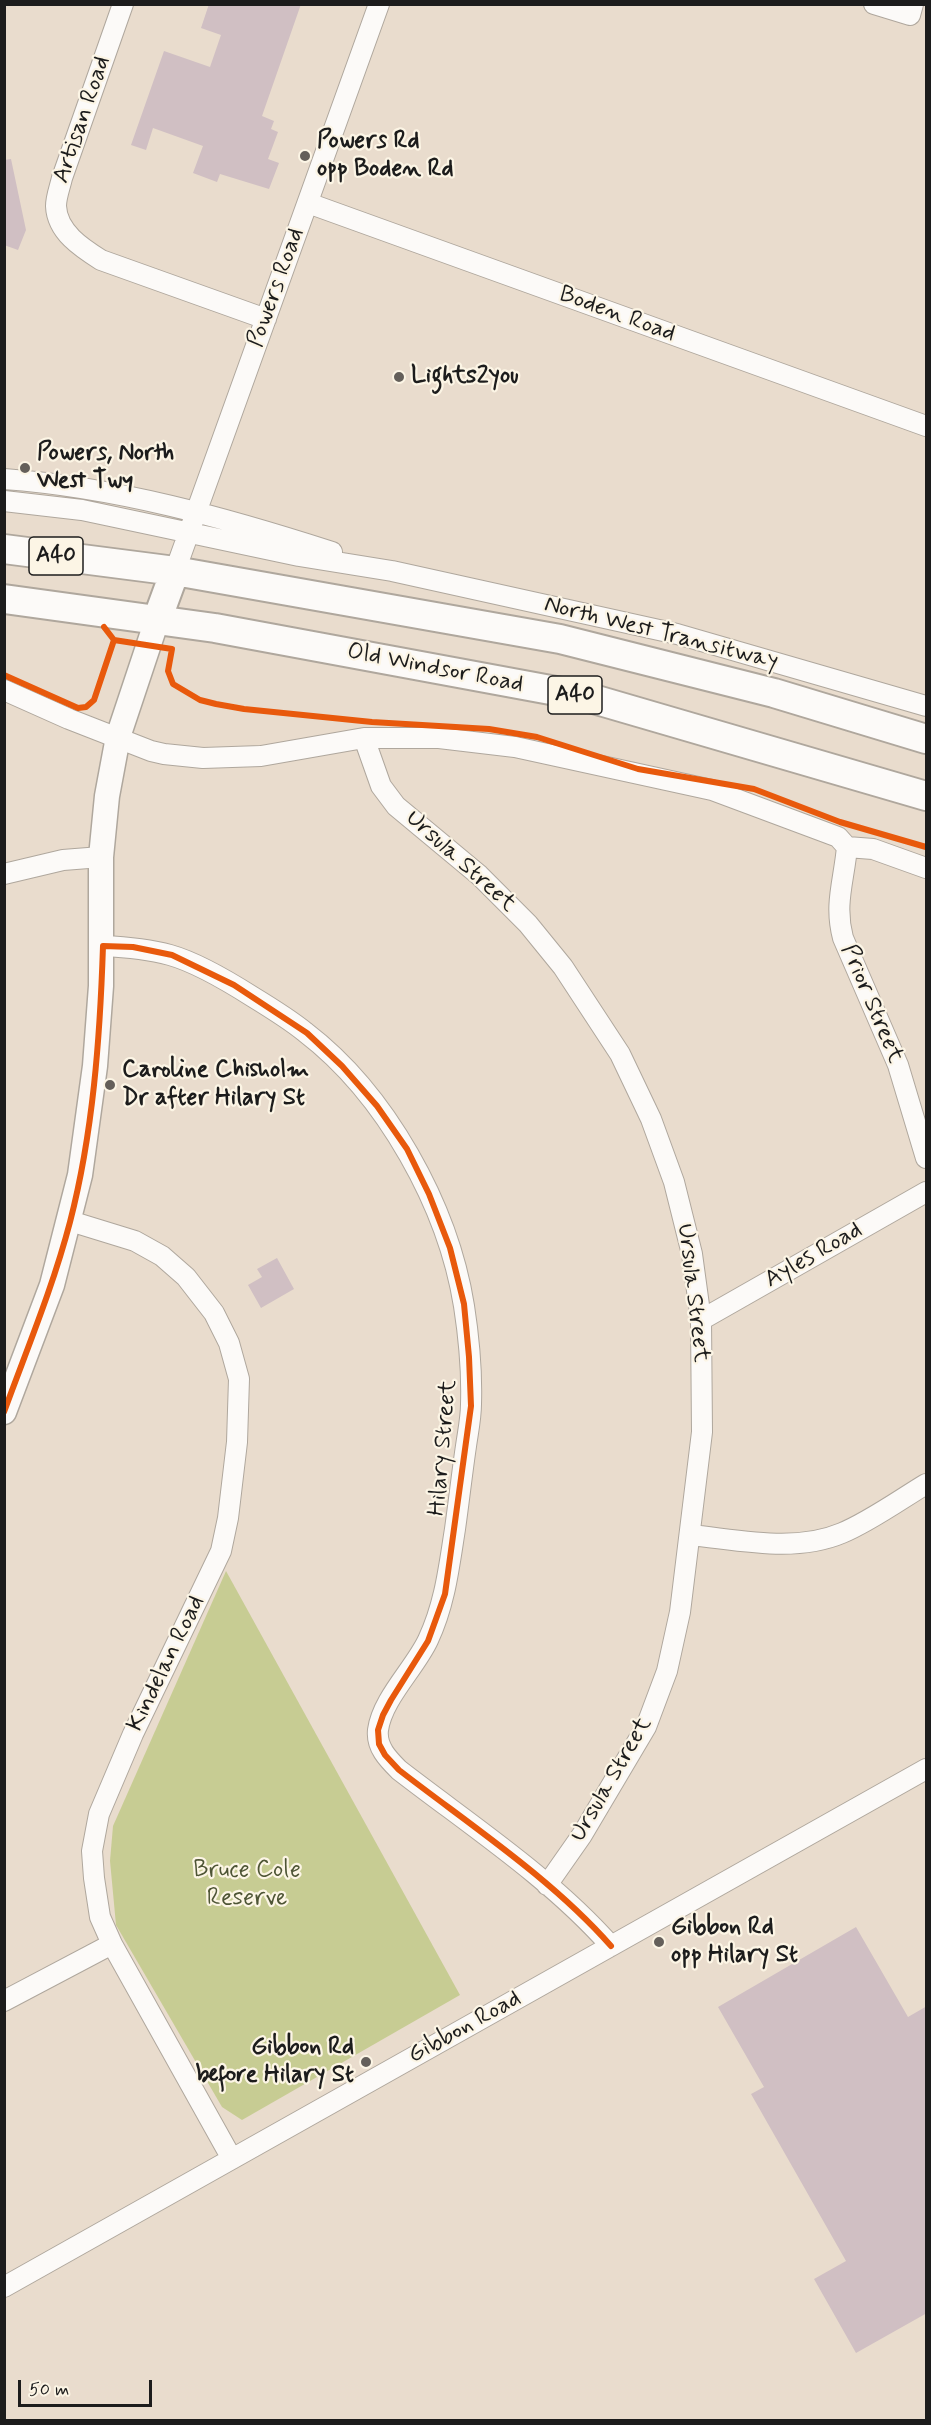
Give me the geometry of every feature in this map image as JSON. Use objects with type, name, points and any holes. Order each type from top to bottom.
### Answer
[{"type":"highway","name":"Old Windsor Road","points":[[4,549],[175,572],[560,639],[774,693],[927,739]]},
{"type":"highway","points":[[157,620],[175,572]]},
{"type":"highway","name":"Old Windsor Road","points":[[4,599],[215,628],[583,696],[927,796]]},
{"type":"main road","points":[[6,1405],[52,1285],[80,1175],[92,1099],[102,986],[100,857],[107,796],[118,737],[157,620]]},
{"type":"street","name":"Artisan Road","points":[[123,4],[62,178],[56,207],[64,228],[78,246],[101,260],[266,319]]},
{"type":"street","name":"Powers Road","points":[[175,572],[379,4]]},
{"type":"street","points":[[874,4],[910,15],[913,4]]},
{"type":"street","name":"Boden Road","points":[[308,203],[927,426]]},
{"type":"street","name":"North West Transitway","points":[[4,479],[82,488],[198,513],[303,542],[392,571]]},
{"type":"street","name":"North West Transitway","points":[[4,501],[82,510],[299,556],[392,571],[677,634],[927,706]]},
{"type":"street","points":[[4,690],[151,752],[203,758],[261,756],[364,738],[439,738],[515,747],[712,790],[838,837],[847,846],[873,849],[927,868]]},
{"type":"street","name":"Ursula Street","points":[[364,738],[381,786],[396,806],[479,875],[528,924],[563,967],[620,1054],[651,1119],[674,1182],[692,1254],[701,1320],[702,1432],[680,1612],[669,1661],[646,1727],[582,1835],[547,1885]]},
{"type":"street","name":"Prior Street","points":[[847,846],[839,891],[838,920],[843,938],[898,1065],[927,1158]]},
{"type":"street","points":[[4,874],[63,860],[100,857]]},
{"type":"street","name":"Hilary Street","points":[[103,946],[133,947],[172,955],[234,985],[307,1033],[342,1066],[377,1106],[407,1149],[429,1194],[450,1248],[464,1305],[470,1357],[471,1406],[445,1594],[428,1641],[383,1715],[378,1730],[379,1744],[385,1755],[399,1770],[547,1885],[595,1928],[610,1946]]},
{"type":"street","name":"Ayles Road","points":[[701,1320],[927,1192]]},
{"type":"street","name":"Kindelan Road","points":[[70,1221],[135,1241],[162,1256],[186,1277],[214,1313],[229,1343],[239,1378],[237,1442],[228,1518],[221,1551],[133,1734],[99,1814],[92,1851],[100,1917],[112,1944],[232,2159]]},
{"type":"street","points":[[690,1535],[794,1545],[821,1540],[843,1533],[927,1484]]},
{"type":"street","name":"Gibbon Road","points":[[4,2287],[927,1769]]},
{"type":"street","points":[[4,2001],[112,1944]]},
{"type":"green space","name":"Bruce Cole Reserve","points":[[226,1571],[460,1995],[242,2120],[222,2107],[116,1925],[110,1861],[113,1826]]},
{"type":"building","points":[[209,4],[301,4],[262,116],[274,121],[271,129],[278,132],[268,159],[279,163],[269,189],[220,174],[217,182],[193,173],[203,146],[153,128],[146,150],[131,145],[164,51],[210,67],[221,35],[201,28]]},
{"type":"building","points":[[11,159],[26,230],[18,250],[4,245],[4,160]]},
{"type":"building","points":[[277,1258],[294,1289],[261,1308],[248,1285],[262,1277],[257,1269]]},
{"type":"building","points":[[856,1927],[908,2017],[927,2006],[927,2313],[856,2353],[814,2279],[846,2261],[751,2094],[764,2087],[718,2007]]},
{"type":"cycle path","points":[[104,627],[114,640],[172,649],[168,671],[173,684],[200,700],[244,709],[372,722],[489,729],[537,737],[638,769],[754,789],[840,822],[926,847]]},
{"type":"cycle path","points":[[4,675],[78,708],[86,707],[94,700],[114,640]]},
{"type":"cycle path","points":[[4,1412],[56,1270],[78,1188],[94,1085],[103,946],[133,947],[172,955],[234,985],[307,1033],[342,1066],[377,1106],[407,1149],[429,1194],[450,1248],[464,1304],[471,1406],[445,1594],[428,1641],[383,1715],[378,1730],[379,1744],[385,1755],[399,1770],[536,1875],[588,1921],[611,1946]]},
{"type":"place","name":"Powers Rd opp Boden Rd","points":[[305,156]]},
{"type":"place","name":"Lights2you","points":[[399,377]]},
{"type":"place","name":"Powers, North West Twy","points":[[25,468]]},
{"type":"place","name":"Caroline Chisholm Dr after Hilary St","points":[[110,1085]]},
{"type":"place","name":"Gibbon Rd opp Hilary St","points":[[659,1942]]},
{"type":"place","name":"Gibbon Rd before Hilary St","points":[[366,2062]]}]
